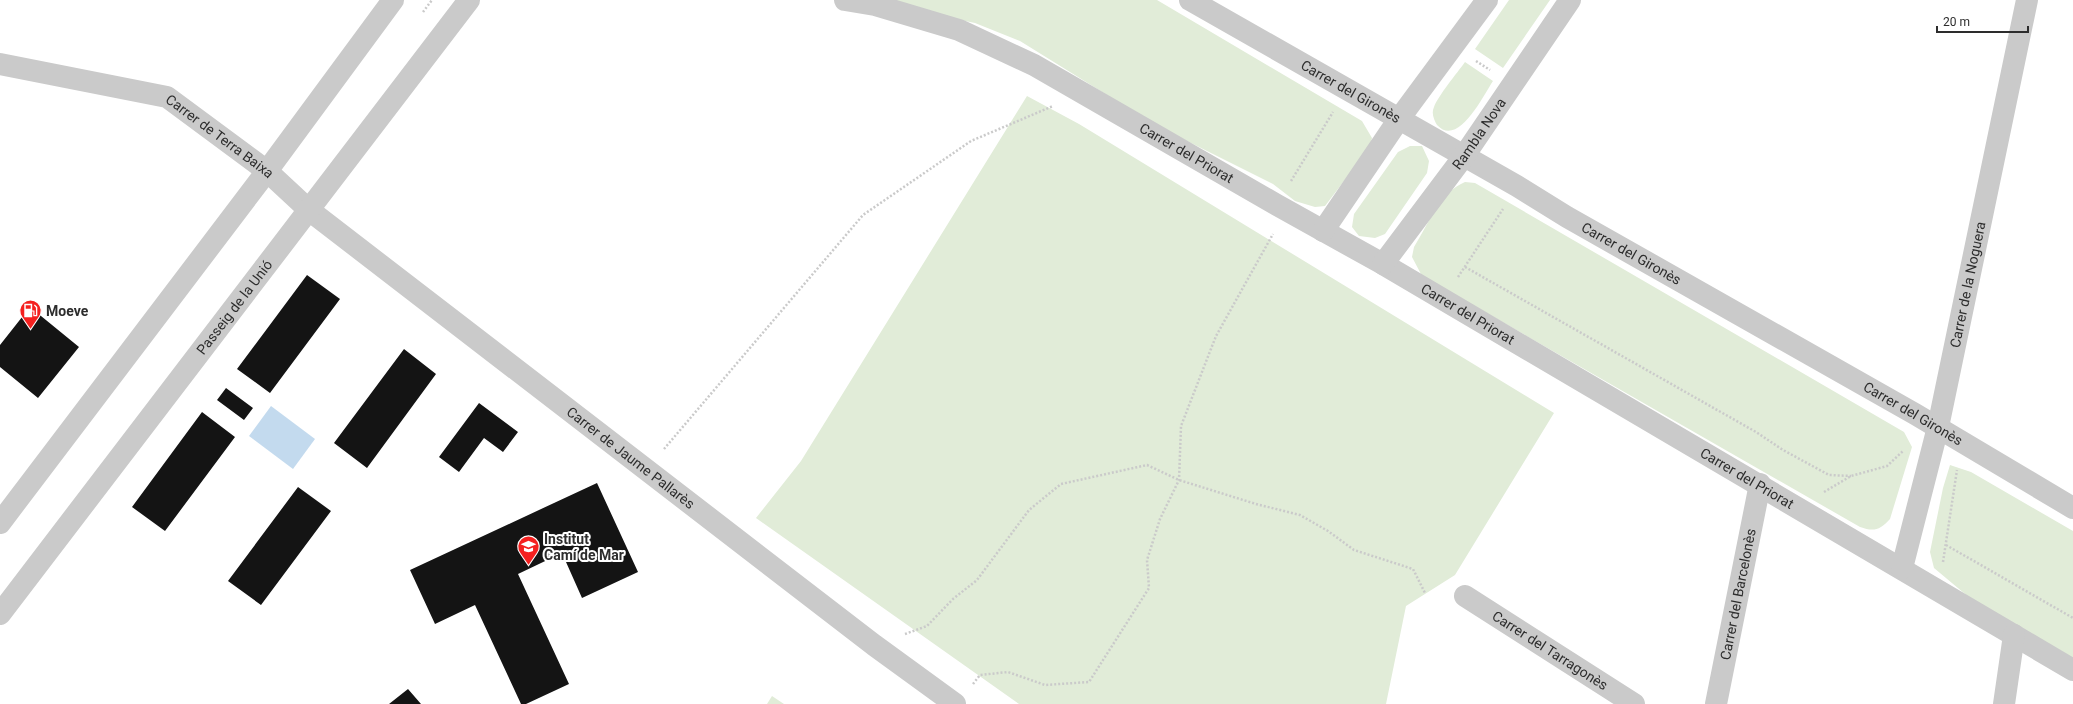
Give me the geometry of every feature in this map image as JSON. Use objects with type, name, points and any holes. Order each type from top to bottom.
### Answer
[{"type":"street","points":[[0,523],[267,172],[393,0]]},
{"type":"street","name":"Passeig de la Unió","points":[[0,614],[469,0]]},
{"type":"street","name":"Carrer del Priorat","points":[[845,0],[875,5],[959,30],[1016,56],[1383,264],[1760,484],[1902,568],[1934,590],[2073,670]]},
{"type":"street","name":"Carrer del Gironès","points":[[1190,0],[1464,156],[1567,217],[1938,427],[2073,508]]},
{"type":"street","points":[[1323,231],[1399,119],[1487,0]]},
{"type":"street","name":"Rambla Nova","points":[[1383,264],[1464,156],[1570,0]]},
{"type":"street","name":"Carrer de la Noguera","points":[[1902,568],[1938,427],[2027,0]]},
{"type":"street","name":"Carrer de Terra Baixa","points":[[0,64],[167,97],[267,172],[309,210]]},
{"type":"street","name":"Carrer de Jaume Pallarès","points":[[309,210],[874,645],[955,704]]},
{"type":"street","name":"Carrer del Barcelonès","points":[[1716,704],[1760,484]]},
{"type":"street","name":"Carrer del Tarragonès","points":[[1465,596],[1634,704]]},
{"type":"street","points":[[2004,704],[2014,636]]},
{"type":"path","points":[[1474,59],[1493,72]]},
{"type":"path","points":[[647,470],[863,215],[971,141],[1057,104]]},
{"type":"path","points":[[1289,184],[1333,111]]},
{"type":"path","points":[[1457,278],[1504,208]]},
{"type":"path","points":[[971,687],[980,675],[1008,672],[1045,685],[1089,682],[1149,588],[1147,560],[1160,519],[1179,480],[1181,426],[1216,336],[1275,231]]},
{"type":"path","points":[[1465,267],[1829,475],[1851,476]]},
{"type":"path","points":[[1819,495],[1851,476],[1887,466],[1902,453],[1904,448]]},
{"type":"path","points":[[874,645],[927,626],[953,599],[977,580],[1029,510],[1061,484],[1147,465],[1179,480],[1256,504],[1300,515],[1328,531],[1354,550],[1413,569],[1425,592]]},
{"type":"path","points":[[1943,564],[1957,469]]},
{"type":"path","points":[[1946,545],[2073,618]]},
{"type":"green space","points":[[863,0],[1157,0],[1362,121],[1372,138],[1369,148],[1325,206],[1315,207],[1295,201],[1273,184],[1157,126],[1020,41],[975,23]]},
{"type":"green space","points":[[1509,0],[1550,0],[1503,68],[1475,49]]},
{"type":"green space","points":[[1465,62],[1493,81],[1469,117],[1453,130],[1445,130],[1437,125],[1433,116],[1433,109],[1443,91]]},
{"type":"green space","points":[[1027,96],[1079,124],[1554,413],[1455,575],[1406,606],[1386,704],[1019,704],[756,518],[801,461]]},
{"type":"green space","points":[[1410,146],[1422,146],[1429,161],[1427,173],[1385,234],[1375,238],[1359,236],[1352,227],[1354,214],[1398,152]]},
{"type":"green space","points":[[1465,182],[1475,183],[1904,432],[1912,447],[1890,519],[1880,528],[1873,530],[1860,527],[1422,276],[1412,257],[1414,247],[1435,210],[1448,193]]},
{"type":"green space","points":[[1950,465],[1971,472],[2073,531],[2073,662],[1989,614],[1934,568],[1930,552],[1943,488]]},
{"type":"green space","points":[[772,696],[784,704],[767,704]]},
{"type":"water","points":[[271,406],[315,439],[293,469],[249,436]]},
{"type":"building","points":[[307,275],[340,299],[270,393],[237,369]]},
{"type":"building","points":[[30,307],[79,347],[38,398],[0,367],[0,345]]},
{"type":"building","points":[[404,349],[436,374],[367,468],[334,443]]},
{"type":"building","points":[[226,388],[253,408],[244,420],[217,400]]},
{"type":"building","points":[[479,403],[518,432],[503,452],[484,438],[459,472],[439,457]]},
{"type":"building","points":[[202,412],[235,437],[165,531],[132,507]]},
{"type":"building","points":[[597,483],[638,572],[582,598],[562,553],[518,574],[569,684],[526,704],[521,704],[475,605],[435,624],[410,570]]},
{"type":"building","points":[[298,487],[331,511],[261,605],[228,581]]},
{"type":"building","points":[[408,689],[421,704],[389,704]]},
{"type":"place","name":"Moeve","points":[[31,330]]},
{"type":"place","name":"Institut Camí de Mar","points":[[528,566]]}]
